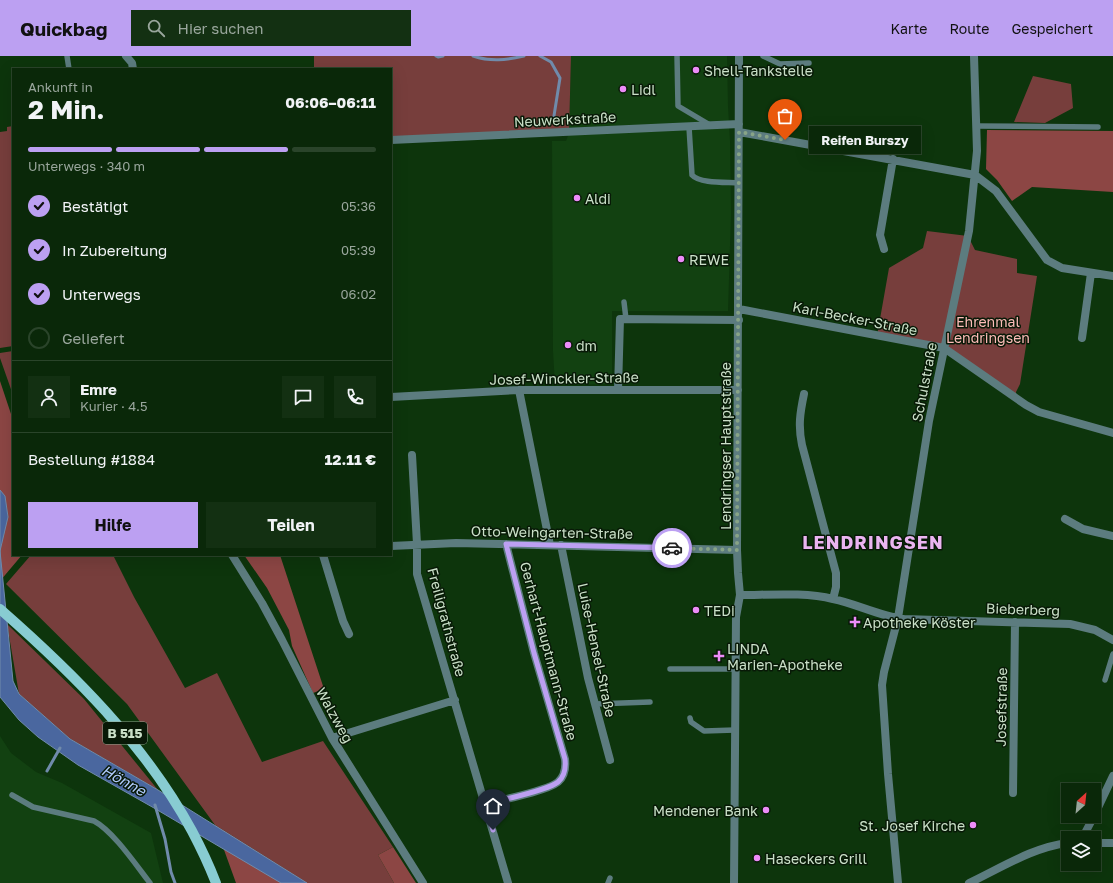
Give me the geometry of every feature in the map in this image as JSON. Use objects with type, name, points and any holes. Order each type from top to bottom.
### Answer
[{"type":"main road","name":"B 515","points":[[0,608],[49,652],[92,695],[122,730],[166,788],[192,830],[216,883]]},
{"type":"street","points":[[126,56],[132,63],[133,68]]},
{"type":"street","name":"Lendringser Hauptstraße","points":[[734,883],[736,617],[740,595],[737,550],[739,56]]},
{"type":"street","name":"Schulstraße","points":[[898,883],[882,685],[898,618],[929,421],[969,231],[977,151],[974,56]]},
{"type":"street","name":"Neuwerkstraße","points":[[392,140],[710,126],[739,128],[975,175]]},
{"type":"street","points":[[884,249],[880,234],[893,159]]},
{"type":"street","points":[[975,175],[996,191],[1047,260],[1062,268],[1113,276]]},
{"type":"street","points":[[1082,338],[1091,273]]},
{"type":"street","name":"Karl-Becker-Straße","points":[[739,309],[944,348],[1026,405],[1039,412],[1113,432]]},
{"type":"street","points":[[618,390],[620,319],[739,320]]},
{"type":"street","points":[[519,390],[550,545]]},
{"type":"street","name":"Josef-Winckler-Straße","points":[[392,397],[519,390],[738,390]]},
{"type":"street","points":[[804,394],[799,419],[799,431],[836,573],[836,586],[833,599]]},
{"type":"street","name":"Freiligrathstraße","points":[[412,455],[417,544],[417,574],[508,883]]},
{"type":"street","points":[[1065,519],[1083,529],[1113,536]]},
{"type":"street","name":"Otto-Weingarten-Straße","points":[[392,546],[417,544],[506,544],[737,550]]},
{"type":"street","name":"Gerhart-Hauptmann-Straße","points":[[485,804],[542,790],[554,785],[564,774],[566,767],[534,653],[506,544]]},
{"type":"street","name":"Luise-Hensel-Straße","points":[[561,545],[588,678],[610,760]]},
{"type":"street","name":"Walzweg","points":[[233,556],[262,603],[332,738],[423,883]]},
{"type":"street","points":[[323,556],[343,621],[349,634]]},
{"type":"street","name":"Bieberberg","points":[[740,595],[806,596],[833,599],[898,618],[1057,623],[1083,626],[1095,630],[1113,640]]},
{"type":"street","name":"Josefstraße","points":[[1013,793],[1015,622]]},
{"type":"street","points":[[332,738],[455,700]]},
{"type":"street","points":[[1101,801],[1113,776]]},
{"type":"street","points":[[1101,843],[1113,843]]},
{"type":"street","points":[[970,883],[1017,860],[1061,844]]},
{"type":"lane","points":[[68,56],[69,68]]},
{"type":"lane","points":[[677,56],[678,106],[710,126]]},
{"type":"lane","points":[[763,56],[780,64],[809,63]]},
{"type":"lane","points":[[689,126],[692,175],[698,180],[702,181],[739,183]]},
{"type":"lane","points":[[976,126],[1098,127]]},
{"type":"lane","points":[[624,302],[626,319]]},
{"type":"lane","points":[[1106,680],[1113,654]]},
{"type":"lane","points":[[670,669],[736,669]]},
{"type":"lane","points":[[595,704],[650,702]]},
{"type":"lane","points":[[690,718],[691,722],[704,731],[735,730]]},
{"type":"lane","points":[[12,795],[33,807],[94,821],[102,825],[150,883]]},
{"type":"shaded area","points":[[571,56],[727,56],[731,213],[728,311],[612,311],[612,377],[607,384],[555,385],[553,351],[552,141],[566,141],[569,133]]},
{"type":"shaded area","points":[[987,130],[1113,131],[1113,192],[1032,187],[1012,201],[997,180],[986,169]]},
{"type":"shaded area","points":[[0,381],[12,417],[12,556],[21,556],[0,581]]},
{"type":"shaded area","points":[[245,556],[280,556],[324,689],[313,693],[292,646],[289,630],[267,588]]},
{"type":"shaded area","points":[[0,736],[11,753],[36,772],[62,783],[151,833],[163,883],[0,883]]},
{"type":"shaded area","points":[[215,825],[307,883],[236,883]]},
{"type":"shaded area","points":[[393,847],[416,883],[394,883],[378,855]]},
{"type":"green space","points":[[314,56],[571,56],[569,133],[392,140],[392,68],[314,68]]},
{"type":"green space","points":[[1033,76],[1071,84],[1073,108],[1045,123],[1014,122]]},
{"type":"green space","points":[[12,126],[12,346],[0,348],[0,132],[7,131],[7,127]]},
{"type":"green space","name":"Ehrenmal Lendringsen","points":[[927,231],[968,236],[975,250],[1017,259],[1017,273],[1037,276],[1020,384],[1016,392],[1016,399],[944,348],[877,336],[889,268],[923,248]]},
{"type":"green space","points":[[12,351],[12,392],[0,358],[0,353]]},
{"type":"green space","points":[[30,556],[114,556],[134,597],[185,688],[217,673],[262,762],[323,741],[393,847],[378,855],[394,883],[307,883],[215,825],[127,704],[6,584]]},
{"type":"green space","points":[[7,624],[84,699],[158,790],[70,739],[19,694]]},
{"type":"water","points":[[0,490],[5,496],[8,517],[0,551]]},
{"type":"water","name":"Hönne","points":[[0,551],[13,681],[19,694],[70,739],[158,790],[307,883],[281,883],[78,765],[38,737],[19,720],[0,697]]},
{"type":"waterway","points":[[436,56],[443,56]]},
{"type":"waterway","points":[[473,56],[498,60],[524,56]]},
{"type":"waterway","points":[[540,56],[551,62],[560,78],[553,122]]},
{"type":"waterway","points":[[47,771],[60,748]]},
{"type":"waterway","points":[[155,805],[165,839],[171,872],[175,883]]},
{"type":"way so far","points":[[672,548],[737,550],[739,132],[785,140]]},
{"type":"place","name":"Shell-Tankstelle","points":[[696,70]]},
{"type":"place","name":"Lidl","points":[[623,89]]},
{"type":"place","name":"Reifen Burszy","points":[[785,140]]},
{"type":"place","name":"Aldi","points":[[577,198]]},
{"type":"place","name":"REWE","points":[[681,259]]},
{"type":"place","name":"dm","points":[[568,345]]},
{"type":"place","name":"TEDi","points":[[696,610]]},
{"type":"place","name":"Apotheke Köster","points":[[855,622]]},
{"type":"place","name":"LINDA Marien-Apotheke","points":[[719,656]]},
{"type":"place","name":"Mendener Bank","points":[[766,810]]},
{"type":"place","name":"St. Josef Kirche","points":[[973,825]]},
{"type":"place","name":"Haseckers Grill","points":[[757,858]]},
{"type":"district","name":"LENDRINGSEN","points":[[873,542]]},
{"type":"route","points":[[493,830],[485,804],[542,790],[554,785],[564,774],[566,767],[534,653],[506,544],[672,548]]}]
